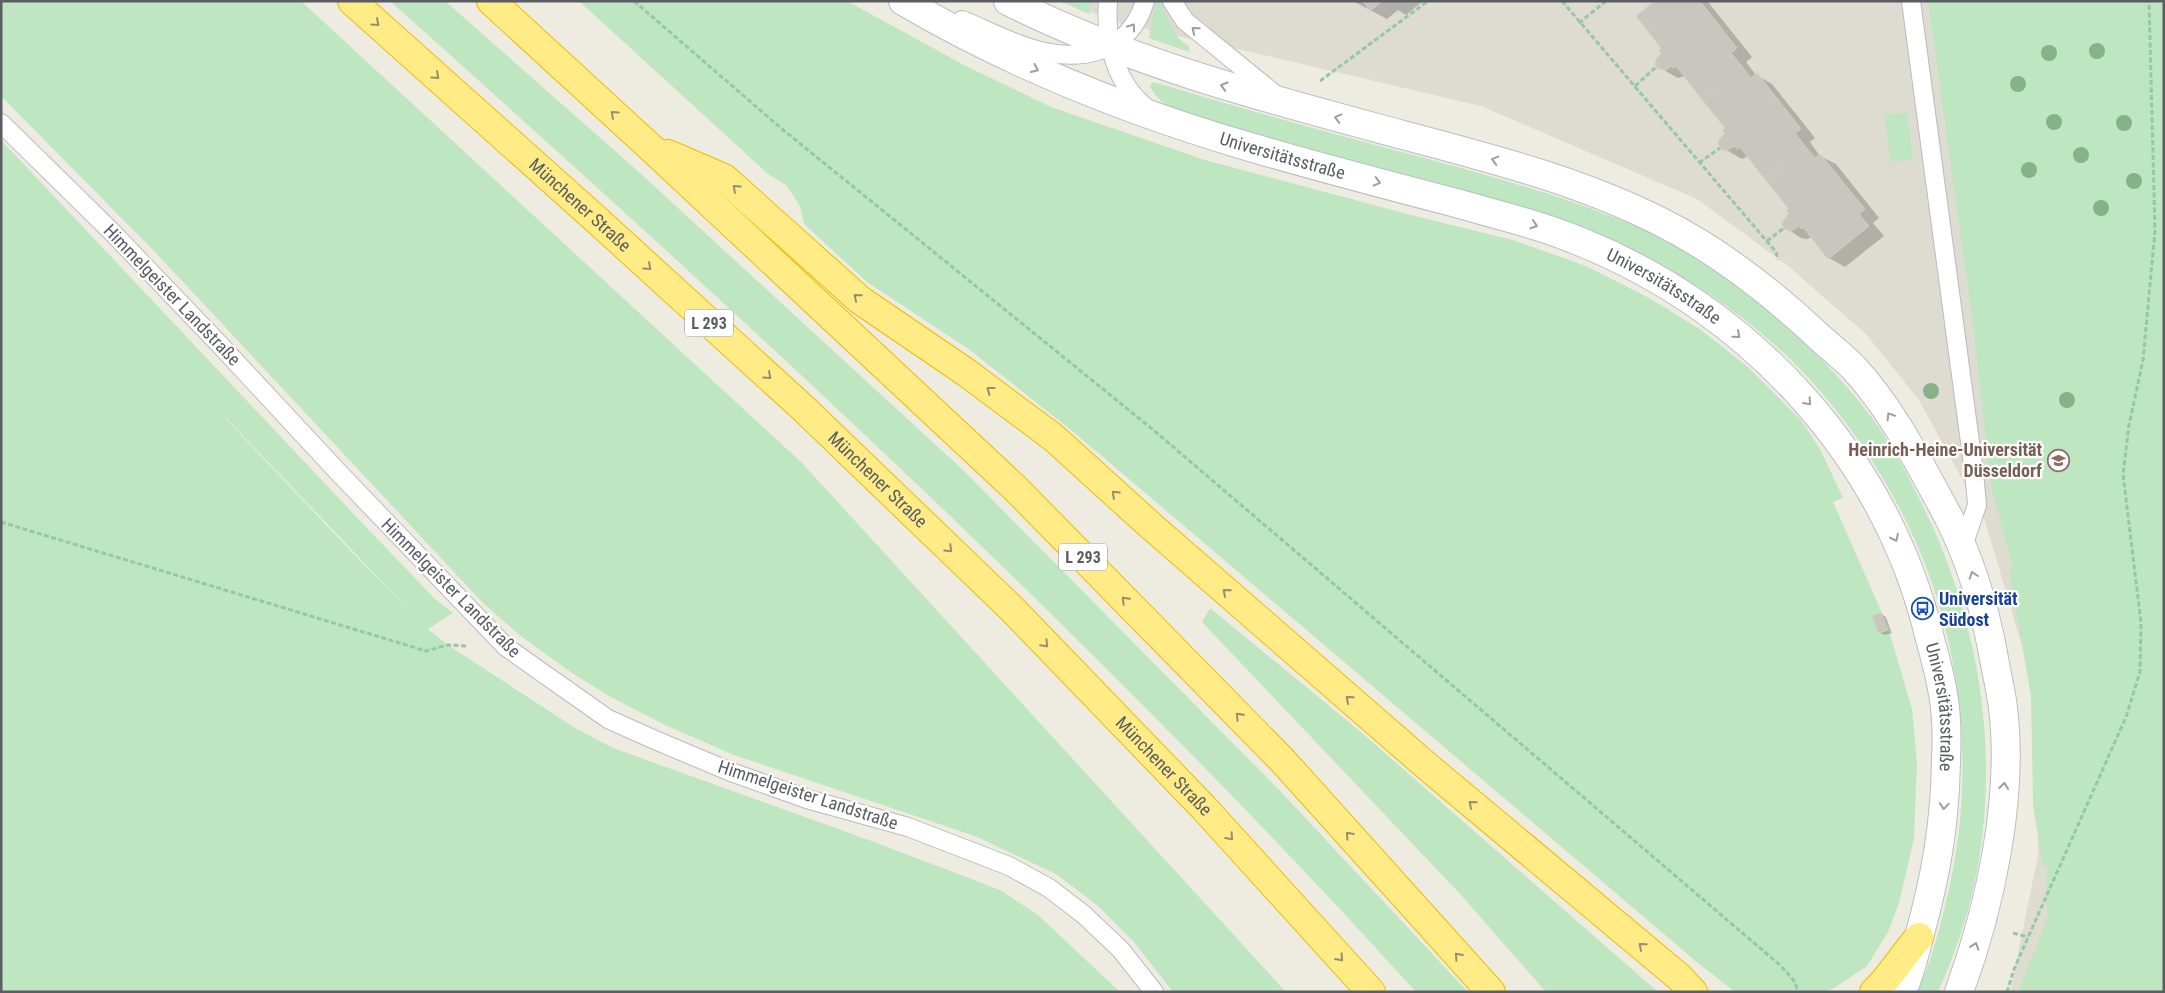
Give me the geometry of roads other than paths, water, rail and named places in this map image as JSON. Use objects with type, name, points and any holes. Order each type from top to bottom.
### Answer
[{"type":"highway","name":"Münchener Straße","points":[[352,1],[803,408],[1004,602],[1204,808],[1371,992]]},
{"type":"highway","name":"L 293","points":[[491,1],[650,146],[1016,489],[1282,760],[1491,992]]},
{"type":"highway","points":[[650,146],[724,178],[860,300],[967,373],[1054,438],[1151,526],[1429,768],[1686,985],[1705,992]]},
{"type":"highway","points":[[1874,992],[1885,982],[1919,937]]},
{"type":"street","points":[[1008,1],[1044,19],[1111,46],[1210,82],[1542,173],[1597,193],[1662,222],[1723,258],[1789,309],[1853,368],[1888,412],[1926,475],[1963,546],[1987,619],[2003,709],[2006,768],[1998,836],[1979,934],[1959,992]]},
{"type":"street","name":"Universitätsstraße","points":[[909,4],[984,45],[1050,76],[1162,119],[1248,146],[1529,224],[1581,242],[1639,268],[1687,296],[1727,326],[1774,367],[1811,406],[1845,450],[1878,502],[1900,550],[1923,609],[1944,697],[1946,788],[1942,836],[1934,880],[1911,972],[1902,992]]},
{"type":"lane","points":[[1108,1],[1107,14],[1111,46],[1123,82],[1132,95],[1162,119]]},
{"type":"lane","points":[[909,4],[950,16],[1030,48],[1053,53],[1092,53],[1111,46],[1132,30],[1142,13],[1145,1]]},
{"type":"lane","points":[[1172,1],[1185,21],[1288,104]]},
{"type":"lane","points":[[1911,1],[1974,472],[1977,505],[1963,546]]},
{"type":"lane","name":"Himmelgeister Landstraße","points":[[1,123],[112,232],[506,647],[608,718],[655,740],[731,772],[799,796],[908,827],[1010,866],[1049,888],[1083,914],[1121,950],[1154,992]]},
{"type":"place","name":"Heinrich-Heine-Universität Düsseldorf","points":[[2058,460]]},
{"type":"place","name":"Universität Südost","points":[[1923,609]]}]
